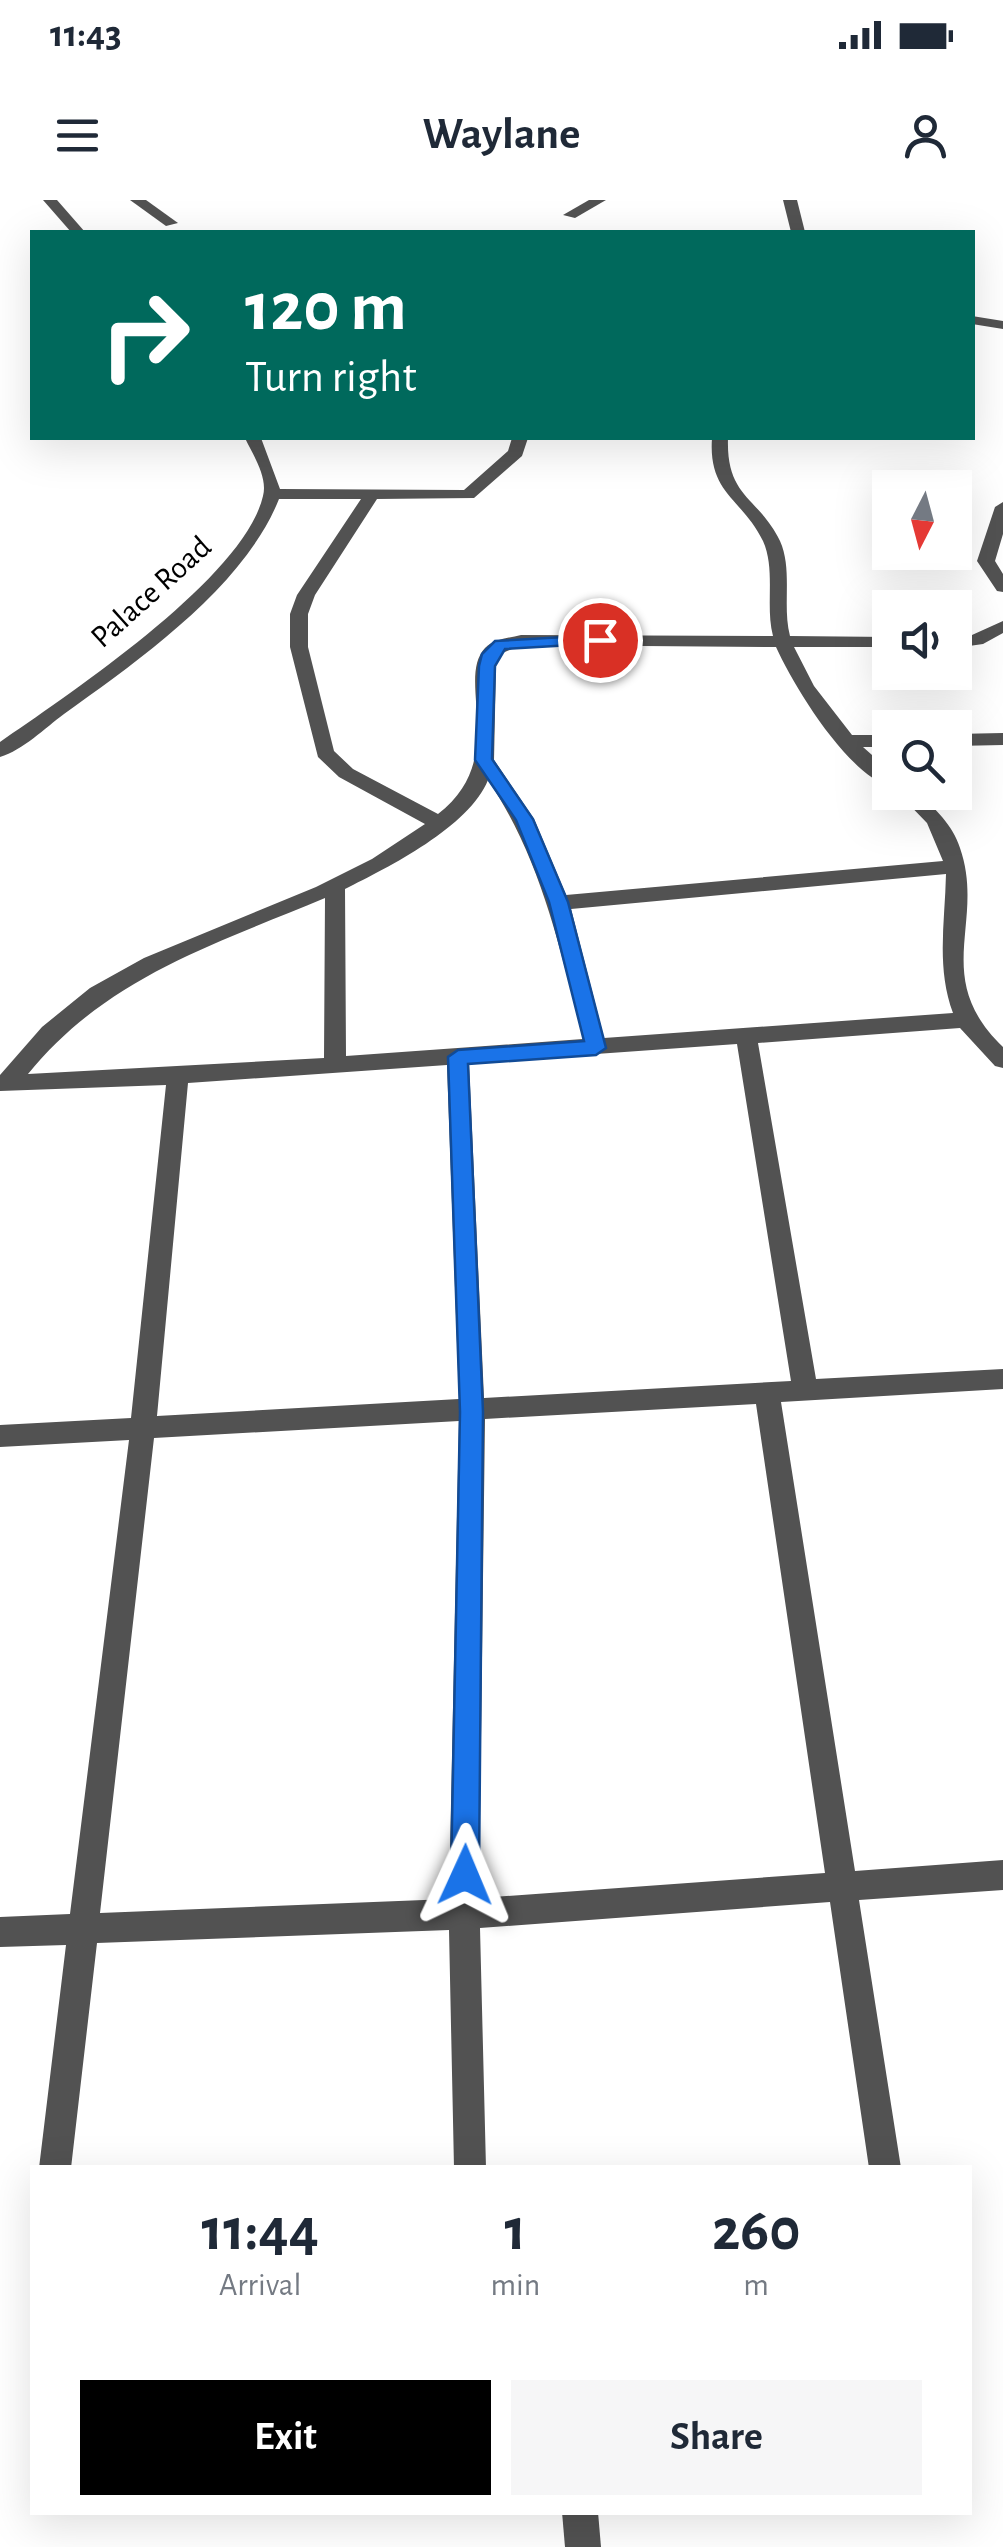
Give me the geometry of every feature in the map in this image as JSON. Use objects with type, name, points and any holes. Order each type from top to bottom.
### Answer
[{"type":"street","points":[[50,200],[76,230]]},
{"type":"street","points":[[137,200],[172,223]]},
{"type":"street","points":[[570,215],[600,200]]},
{"type":"street","points":[[790,200],[798,230]]},
{"type":"street","points":[[975,320],[1003,325]]},
{"type":"street","points":[[254,440],[266,463],[272,494],[371,496],[468,494],[482,487],[516,453],[519,440]]},
{"type":"street","points":[[720,440],[723,484],[775,549],[776,610],[782,640],[846,742],[872,769]]},
{"type":"street","name":"Palace Road","points":[[0,751],[125,661],[232,561],[261,524],[272,494]]},
{"type":"street","points":[[371,496],[306,595],[299,614],[299,647],[321,741],[332,762],[440,822]]},
{"type":"street","points":[[1003,507],[986,561],[1003,586]]},
{"type":"street","points":[[972,641],[1003,626]]},
{"type":"street","points":[[4,1083],[48,1030],[106,986],[388,859],[440,822],[475,788],[484,760],[487,666],[490,654],[501,645],[564,640],[872,642]]},
{"type":"street","points":[[972,740],[1003,739]]},
{"type":"street","points":[[846,742],[872,741]]},
{"type":"street","points":[[484,760],[524,819],[559,902],[596,1048]]},
{"type":"street","points":[[927,810],[951,840],[956,866],[955,978],[966,1020],[1003,1060]]},
{"type":"street","points":[[559,902],[956,866]]},
{"type":"street","points":[[335,885],[335,1065]]},
{"type":"street","points":[[4,1083],[178,1076],[748,1039],[966,1020]]},
{"type":"street","points":[[748,1039],[805,1388]]},
{"type":"street","points":[[458,1057],[472,1412],[464,1914],[470,2165]]},
{"type":"street","points":[[54,2165],[142,1426],[178,1076]]},
{"type":"street","points":[[0,1436],[1003,1379]]},
{"type":"street","points":[[767,1392],[885,2165]]},
{"type":"street","points":[[0,1932],[464,1914],[1003,1875]]},
{"type":"street","points":[[580,2515],[583,2547]]},
{"type":"route","points":[[465,1875],[472,1412],[458,1057],[596,1048],[559,902],[524,819],[484,760],[487,666],[490,654],[501,645],[521,640],[600,640]]}]
